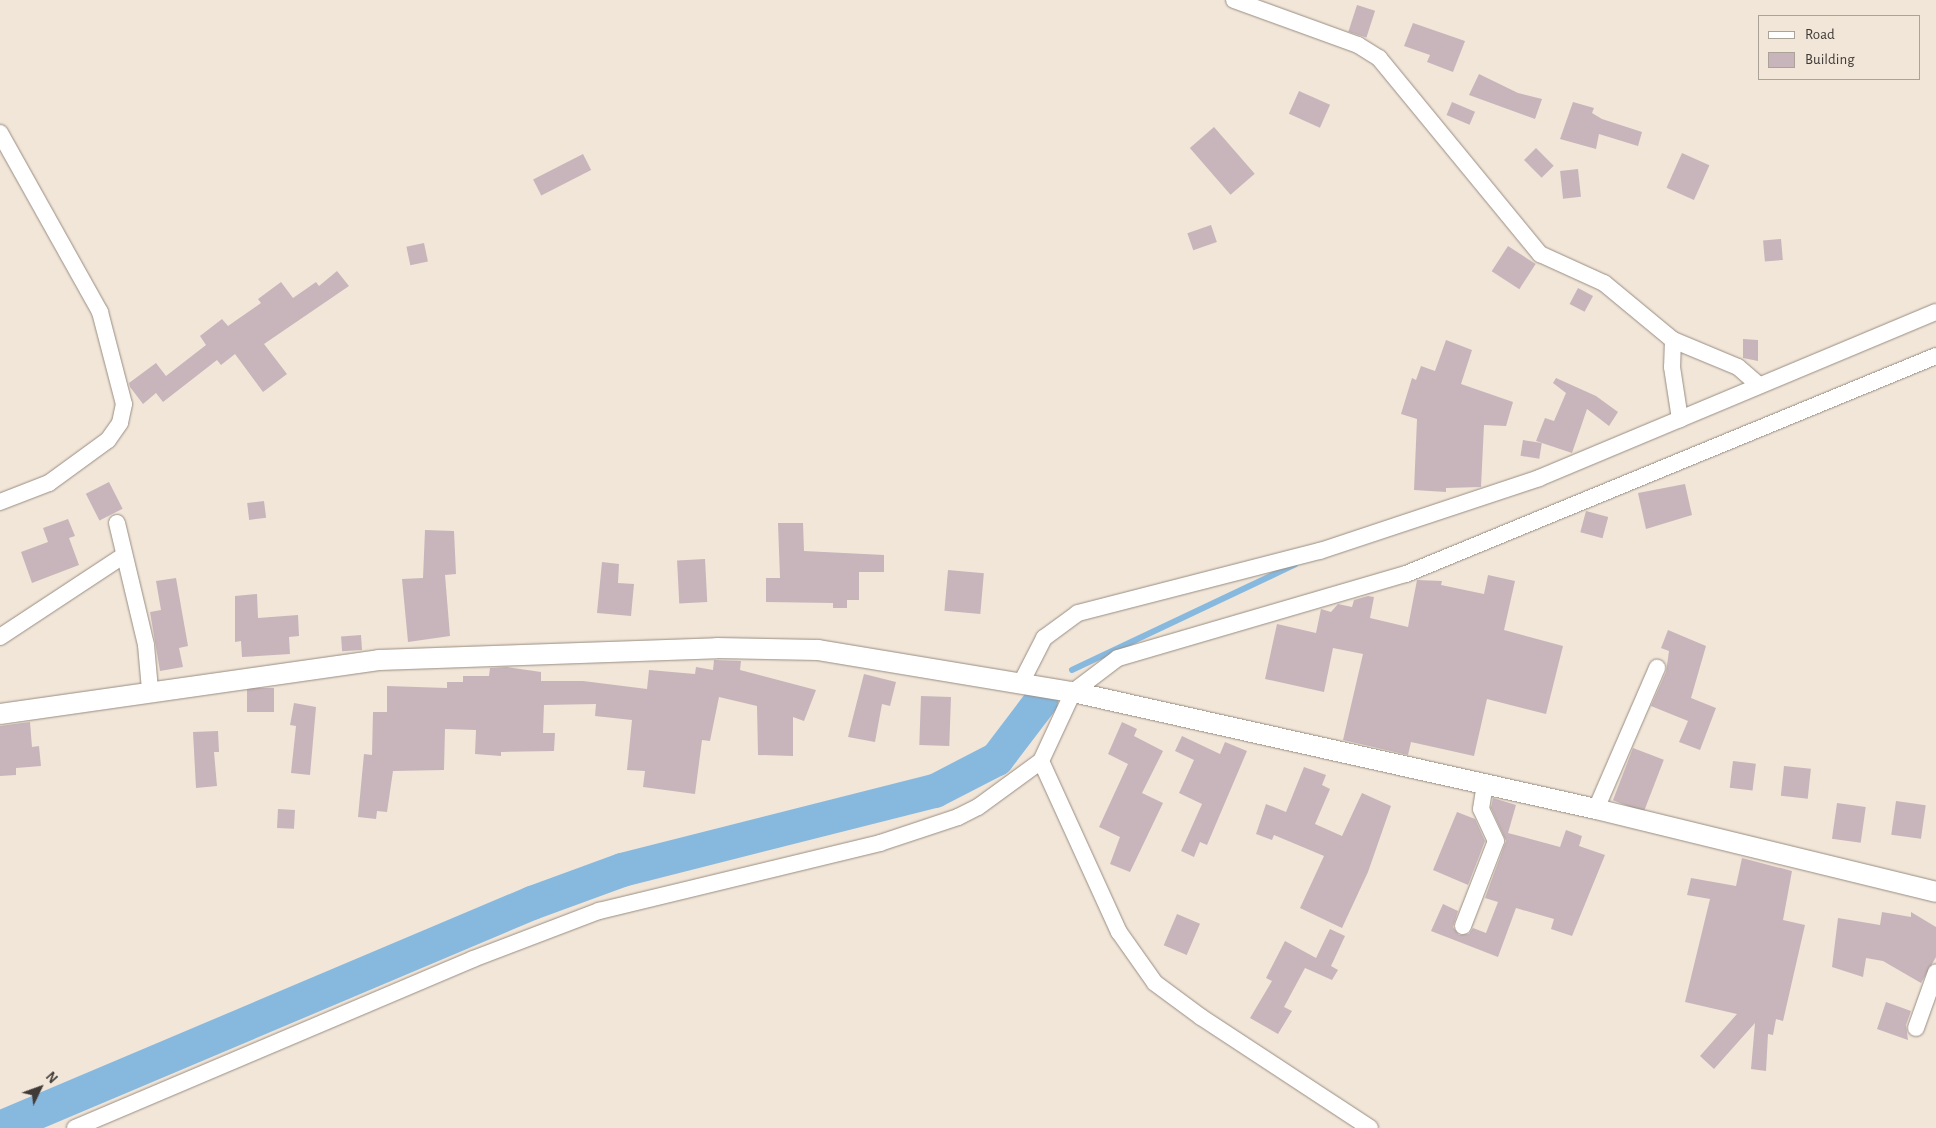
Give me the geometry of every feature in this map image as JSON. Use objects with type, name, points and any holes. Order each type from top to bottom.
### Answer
[{"type":"street","points":[[1234,0],[1358,45],[1379,58],[1540,254],[1615,290],[1673,340],[1738,367],[1759,385]]},
{"type":"street","points":[[0,133],[100,312],[124,404],[120,423],[108,440],[49,483],[0,502]]},
{"type":"street","points":[[1021,683],[1044,638],[1078,612],[1320,551],[1539,478],[1936,312]]},
{"type":"street","points":[[1673,340],[1672,367],[1680,419]]},
{"type":"street","points":[[75,1128],[464,963],[599,910],[932,827],[978,807],[1041,761],[1073,692],[1118,658],[1406,574],[1936,356]]},
{"type":"street","points":[[117,523],[123,556],[146,645],[150,690]]},
{"type":"street","points":[[0,637],[123,556]]},
{"type":"street","points":[[0,714],[150,690],[379,660],[773,647],[874,658],[1073,692],[1348,756],[1596,809],[1936,892]]},
{"type":"street","points":[[1596,809],[1657,668]]},
{"type":"street","points":[[1041,761],[1119,932],[1155,982],[1200,1017],[1370,1128]]},
{"type":"street","points":[[1463,926],[1496,841],[1481,809],[1485,784]]},
{"type":"street","points":[[1916,1028],[1936,972]]},
{"type":"building","points":[[1357,5],[1375,11],[1366,38],[1348,32]]},
{"type":"building","points":[[1413,23],[1465,41],[1453,72],[1427,62],[1430,55],[1404,46]]},
{"type":"building","points":[[1479,74],[1518,93],[1542,99],[1535,119],[1469,95]]},
{"type":"building","points":[[1299,91],[1330,105],[1320,128],[1289,114]]},
{"type":"building","points":[[1452,102],[1475,112],[1470,125],[1447,115]]},
{"type":"building","points":[[1573,102],[1594,108],[1592,113],[1602,119],[1642,132],[1638,146],[1599,134],[1596,149],[1560,139]]},
{"type":"building","points":[[1214,127],[1255,174],[1231,195],[1190,148]]},
{"type":"building","points":[[1536,148],[1554,166],[1542,178],[1524,160]]},
{"type":"building","points":[[1682,153],[1709,165],[1694,200],[1667,188]]},
{"type":"building","points":[[583,154],[591,170],[541,195],[533,179]]},
{"type":"building","points":[[1578,169],[1581,197],[1563,199],[1560,171]]},
{"type":"building","points":[[1211,225],[1217,242],[1193,250],[1187,233]]},
{"type":"building","points":[[1781,239],[1783,260],[1765,261],[1763,241]]},
{"type":"building","points":[[424,243],[428,262],[410,265],[406,247]]},
{"type":"building","points":[[1508,246],[1536,264],[1519,289],[1492,271]]},
{"type":"building","points":[[337,271],[349,286],[264,344],[287,374],[263,392],[235,354],[221,365],[217,360],[163,402],[156,393],[143,404],[130,387],[129,383],[156,363],[166,376],[206,345],[200,336],[222,319],[228,326],[261,303],[258,299],[281,282],[293,298],[316,282],[319,286]]},
{"type":"building","points":[[1578,288],[1593,296],[1585,312],[1570,304]]},
{"type":"building","points":[[1743,339],[1758,340],[1758,361],[1743,358]]},
{"type":"building","points":[[1446,340],[1472,350],[1461,384],[1513,402],[1506,426],[1484,425],[1481,487],[1446,488],[1446,492],[1414,490],[1417,419],[1401,414],[1412,378],[1416,380],[1421,366],[1435,371]]},
{"type":"building","points":[[1556,378],[1596,396],[1618,412],[1609,426],[1587,409],[1572,453],[1536,441],[1545,418],[1554,421],[1566,393],[1553,383]]},
{"type":"building","points":[[1523,440],[1542,443],[1539,459],[1520,456]]},
{"type":"building","points":[[109,482],[123,509],[99,521],[86,494]]},
{"type":"building","points":[[1685,484],[1692,515],[1646,529],[1638,493]]},
{"type":"building","points":[[264,501],[266,518],[249,520],[247,503]]},
{"type":"building","points":[[1586,511],[1608,517],[1603,538],[1580,532]]},
{"type":"building","points":[[68,519],[75,536],[69,538],[79,565],[32,583],[21,552],[48,542],[43,528]]},
{"type":"building","points":[[778,523],[803,523],[804,551],[884,555],[884,572],[859,572],[859,600],[847,600],[847,608],[833,608],[833,603],[766,602],[766,578],[780,578]]},
{"type":"building","points":[[425,530],[454,531],[456,574],[445,575],[450,636],[408,642],[402,579],[423,578]]},
{"type":"building","points":[[705,559],[707,602],[679,603],[677,560]]},
{"type":"building","points":[[602,562],[619,564],[618,583],[634,584],[631,616],[597,613]]},
{"type":"building","points":[[948,570],[984,573],[980,614],[944,611]]},
{"type":"building","points":[[1488,575],[1515,581],[1504,630],[1563,646],[1546,714],[1487,699],[1474,756],[1411,742],[1408,755],[1343,740],[1363,654],[1333,648],[1324,692],[1265,679],[1277,624],[1316,633],[1321,609],[1331,612],[1338,604],[1352,607],[1354,600],[1368,596],[1374,597],[1370,618],[1408,627],[1417,580],[1442,581],[1441,585],[1484,594]]},
{"type":"building","points":[[176,578],[188,646],[179,648],[183,667],[160,671],[150,612],[161,610],[156,581]]},
{"type":"building","points":[[257,594],[258,618],[298,615],[299,636],[289,637],[290,654],[242,657],[241,641],[235,642],[235,596]]},
{"type":"building","points":[[1668,630],[1706,646],[1691,698],[1716,708],[1700,750],[1679,742],[1688,721],[1651,706],[1666,672],[1669,651],[1661,648]]},
{"type":"building","points":[[361,635],[362,650],[342,651],[341,636]]},
{"type":"building","points":[[714,660],[741,661],[740,670],[816,690],[804,721],[793,717],[793,756],[758,755],[757,706],[719,697],[710,741],[702,740],[695,794],[643,787],[645,771],[627,770],[632,720],[595,716],[596,704],[544,705],[543,733],[555,733],[554,751],[501,752],[501,756],[475,754],[476,730],[445,729],[444,770],[393,771],[387,812],[377,811],[376,819],[358,817],[364,754],[372,755],[373,712],[387,712],[387,686],[447,688],[447,682],[463,682],[463,676],[489,676],[490,668],[507,667],[541,672],[541,681],[583,681],[647,689],[649,670],[695,674],[696,667],[713,670]]},
{"type":"building","points":[[864,674],[896,682],[890,706],[882,704],[875,742],[848,737]]},
{"type":"building","points":[[247,688],[274,688],[274,712],[247,712]]},
{"type":"building","points":[[921,696],[951,697],[949,746],[919,745]]},
{"type":"building","points":[[294,703],[316,707],[310,775],[291,773],[296,726],[290,725]]},
{"type":"building","points":[[30,722],[32,747],[39,746],[41,766],[16,768],[16,775],[0,776],[0,726]]},
{"type":"building","points":[[1122,722],[1137,729],[1134,736],[1163,751],[1142,793],[1163,803],[1130,872],[1110,864],[1120,837],[1099,827],[1128,764],[1108,754]]},
{"type":"building","points":[[218,731],[219,752],[214,752],[217,786],[196,788],[193,732]]},
{"type":"building","points":[[1182,736],[1220,754],[1225,742],[1247,751],[1207,845],[1200,842],[1194,857],[1181,851],[1202,804],[1179,793],[1194,760],[1175,751]]},
{"type":"building","points":[[1633,748],[1664,760],[1644,812],[1613,800]]},
{"type":"building","points":[[1733,761],[1756,764],[1753,791],[1730,788]]},
{"type":"building","points":[[1784,766],[1811,769],[1808,799],[1781,796]]},
{"type":"building","points":[[1304,767],[1326,775],[1322,785],[1330,789],[1315,824],[1342,836],[1362,793],[1391,806],[1368,872],[1342,928],[1300,908],[1324,856],[1274,835],[1272,840],[1256,834],[1266,804],[1286,812]]},
{"type":"building","points":[[1493,798],[1516,805],[1508,833],[1560,847],[1566,830],[1582,836],[1579,846],[1605,855],[1572,936],[1551,929],[1554,919],[1516,908],[1498,957],[1431,931],[1443,904],[1458,911],[1453,927],[1459,935],[1469,934],[1473,928],[1486,933],[1498,902],[1485,898],[1506,841],[1491,808]]},
{"type":"building","points":[[1896,801],[1926,805],[1921,839],[1891,835]]},
{"type":"building","points":[[1837,803],[1866,807],[1861,843],[1832,839]]},
{"type":"building","points":[[278,809],[295,810],[294,829],[277,828]]},
{"type":"building","points":[[1457,812],[1475,819],[1485,841],[1468,885],[1433,870]]},
{"type":"building","points":[[1742,858],[1792,871],[1783,920],[1805,925],[1783,1021],[1776,1019],[1773,1035],[1768,1034],[1766,1071],[1751,1069],[1755,1023],[1714,1069],[1700,1056],[1737,1014],[1685,1002],[1710,899],[1687,895],[1691,878],[1736,886]]},
{"type":"building","points":[[1882,912],[1911,917],[1911,912],[1936,927],[1936,957],[1921,983],[1883,961],[1866,958],[1863,977],[1832,967],[1838,918],[1880,925]]},
{"type":"building","points":[[1177,914],[1200,924],[1187,955],[1164,945]]},
{"type":"building","points":[[1330,929],[1345,936],[1331,966],[1338,970],[1332,980],[1305,968],[1284,1007],[1292,1011],[1278,1034],[1250,1018],[1272,981],[1266,978],[1285,941],[1316,958]]},
{"type":"building","points":[[1886,1002],[1911,1011],[1906,1025],[1908,1040],[1877,1029]]},
{"type":"waterway","points":[[1072,670],[1294,565]]},
{"type":"waterway","points":[[0,1128],[532,903],[622,870],[935,791],[997,759],[1041,701]]}]
